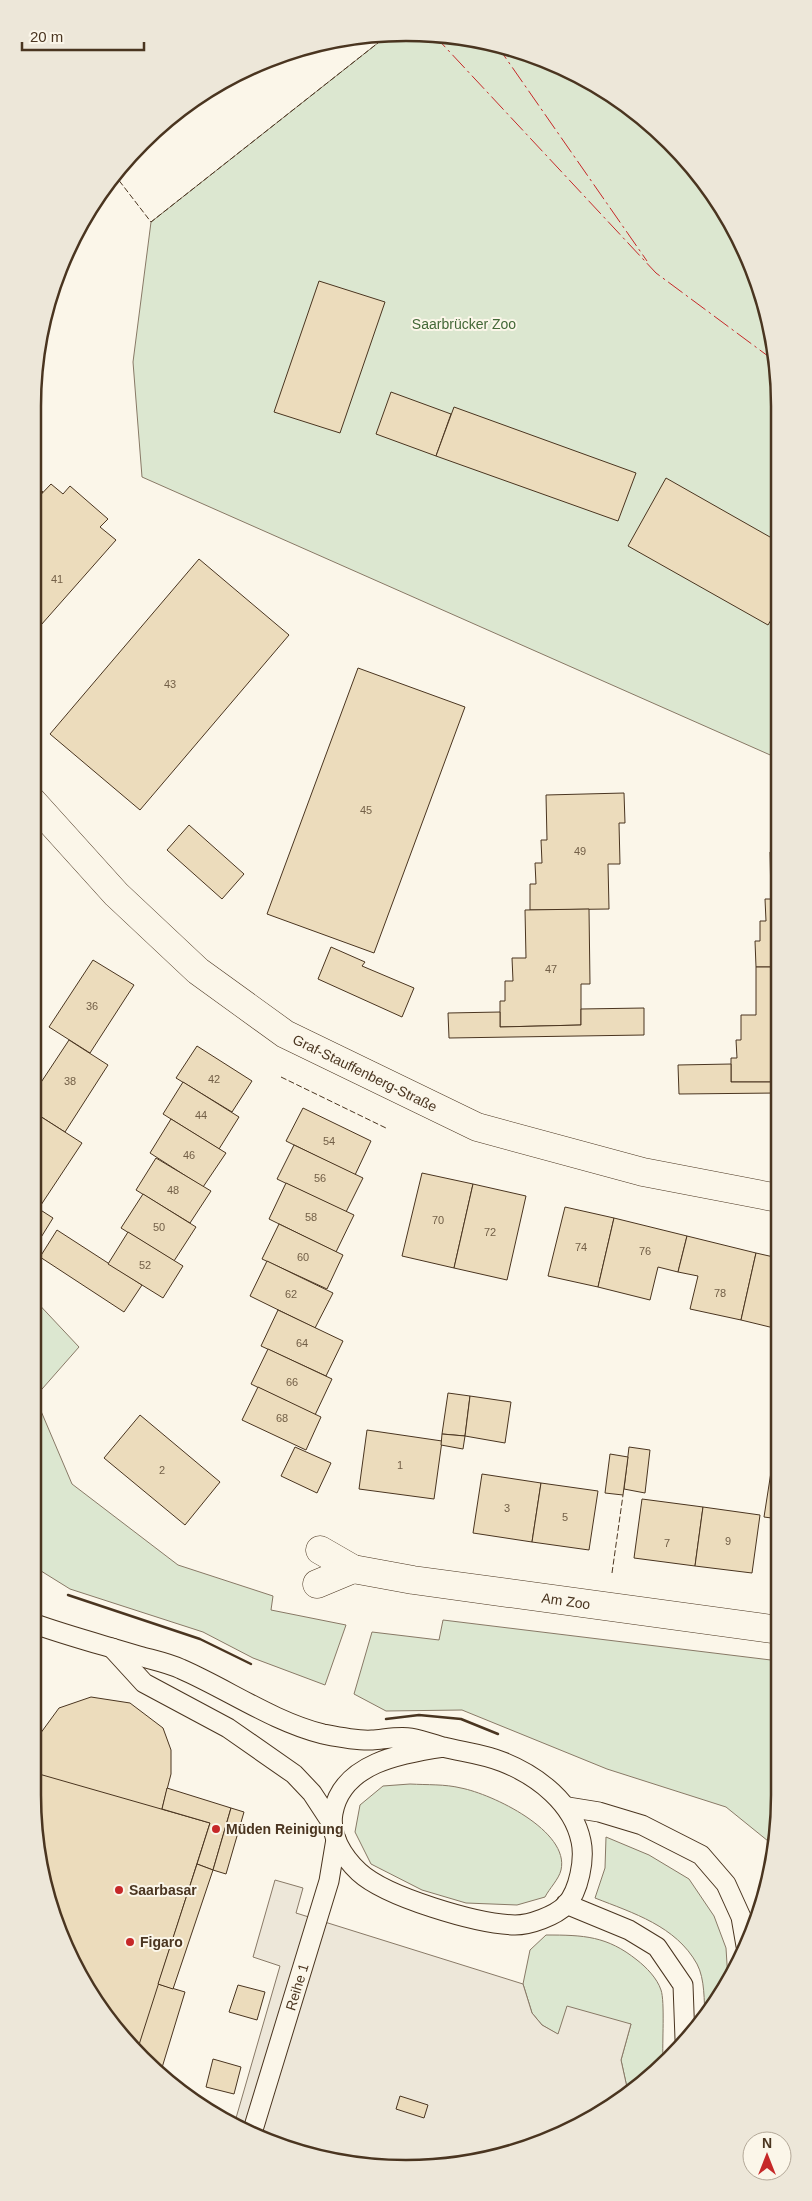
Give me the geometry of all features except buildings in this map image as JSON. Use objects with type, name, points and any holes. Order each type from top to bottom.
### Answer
[{"type":"street","name":"Graf-Stauffenberg-Straße","points":[[41,811],[116,894],[198,971],[285,1034],[477,1126],[643,1172],[771,1197]]},
{"type":"street","name":"Am Zoo","points":[[320,1550],[353,1569],[413,1580],[771,1629]]},
{"type":"street","points":[[317,1584],[353,1569]]},
{"type":"lane","points":[[41,1626],[69,1636],[111,1647],[180,1668],[258,1708],[322,1734],[368,1740],[410,1738],[502,1761],[530,1776],[568,1808],[579,1830],[582,1848],[578,1880],[566,1904],[540,1919],[514,1925],[439,1909],[382,1888],[360,1873],[347,1860],[334,1830],[312,1792],[294,1774],[228,1728],[144,1683],[111,1647]]},
{"type":"lane","name":"Reihe 1","points":[[254,2126],[329,1881],[338,1796],[346,1784],[357,1774],[395,1756],[444,1747]]},
{"type":"lane","points":[[568,1808],[599,1812],[642,1825],[700,1855],[726,1884],[741,1917],[744,1933]]},
{"type":"lane","points":[[566,1904],[629,1930],[656,1947],[683,1984],[685,2029]]},
{"type":"green space","name":"Saarbrücker Zoo","points":[[406,41],[454,44],[477,48],[523,61],[546,69],[588,90],[609,103],[646,132],[664,148],[695,184],[722,224],[743,266],[764,335],[768,358],[771,406],[771,755],[142,477],[133,362],[151,222],[379,42]]},
{"type":"green space","points":[[41,1307],[79,1347],[41,1390]]},
{"type":"green space","points":[[41,1411],[72,1484],[178,1565],[273,1596],[271,1610],[346,1625],[325,1685],[253,1658],[203,1632],[70,1589],[41,1571]]},
{"type":"green space","points":[[443,1620],[771,1660],[771,1795],[768,1841],[726,1807],[607,1769],[462,1710],[386,1711],[354,1694],[372,1632],[439,1640]]},
{"type":"green space","points":[[410,1784],[449,1786],[475,1792],[509,1806],[541,1828],[554,1842],[561,1856],[560,1873],[545,1897],[517,1905],[466,1903],[422,1890],[371,1864],[355,1832],[360,1805],[383,1786]]},
{"type":"green space","points":[[606,1837],[649,1855],[689,1879],[714,1916],[726,1948],[727,1967],[705,2004],[700,1970],[688,1951],[678,1940],[652,1922],[595,1898],[605,1868]]},
{"type":"green space","points":[[546,1935],[584,1937],[594,1938],[615,1946],[637,1960],[654,1977],[661,1990],[663,2003],[663,2054],[626,2085],[621,2060],[631,2024],[559,2035],[542,2025],[532,2013],[523,1984],[530,1950]]},
{"type":"shaded area","points":[[275,1880],[303,1888],[296,1913],[523,1984],[532,2013],[542,2025],[558,2034],[567,2006],[631,2024],[621,2060],[626,2085],[588,2111],[546,2132],[500,2147],[454,2157],[406,2160],[358,2157],[335,2153],[289,2140],[266,2132],[236,2117],[280,1966],[253,1957]]},
{"type":"fence","points":[[119,181],[151,222],[379,42]]},
{"type":"fence","points":[[281,1077],[388,1129]]},
{"type":"fence","points":[[612,1573],[623,1495]]},
{"type":"wall","points":[[68,1595],[200,1639],[251,1664]]},
{"type":"wall","points":[[386,1719],[419,1715],[461,1719],[498,1734]]},
{"type":"power","points":[[441,43],[656,273],[768,356]]},
{"type":"power","points":[[504,55],[647,261]]},
{"type":"place","name":"Müden Reinigung","points":[[216,1829]]},
{"type":"place","name":"Saarbasar","points":[[119,1890]]},
{"type":"place","name":"Figaro","points":[[130,1942]]}]
